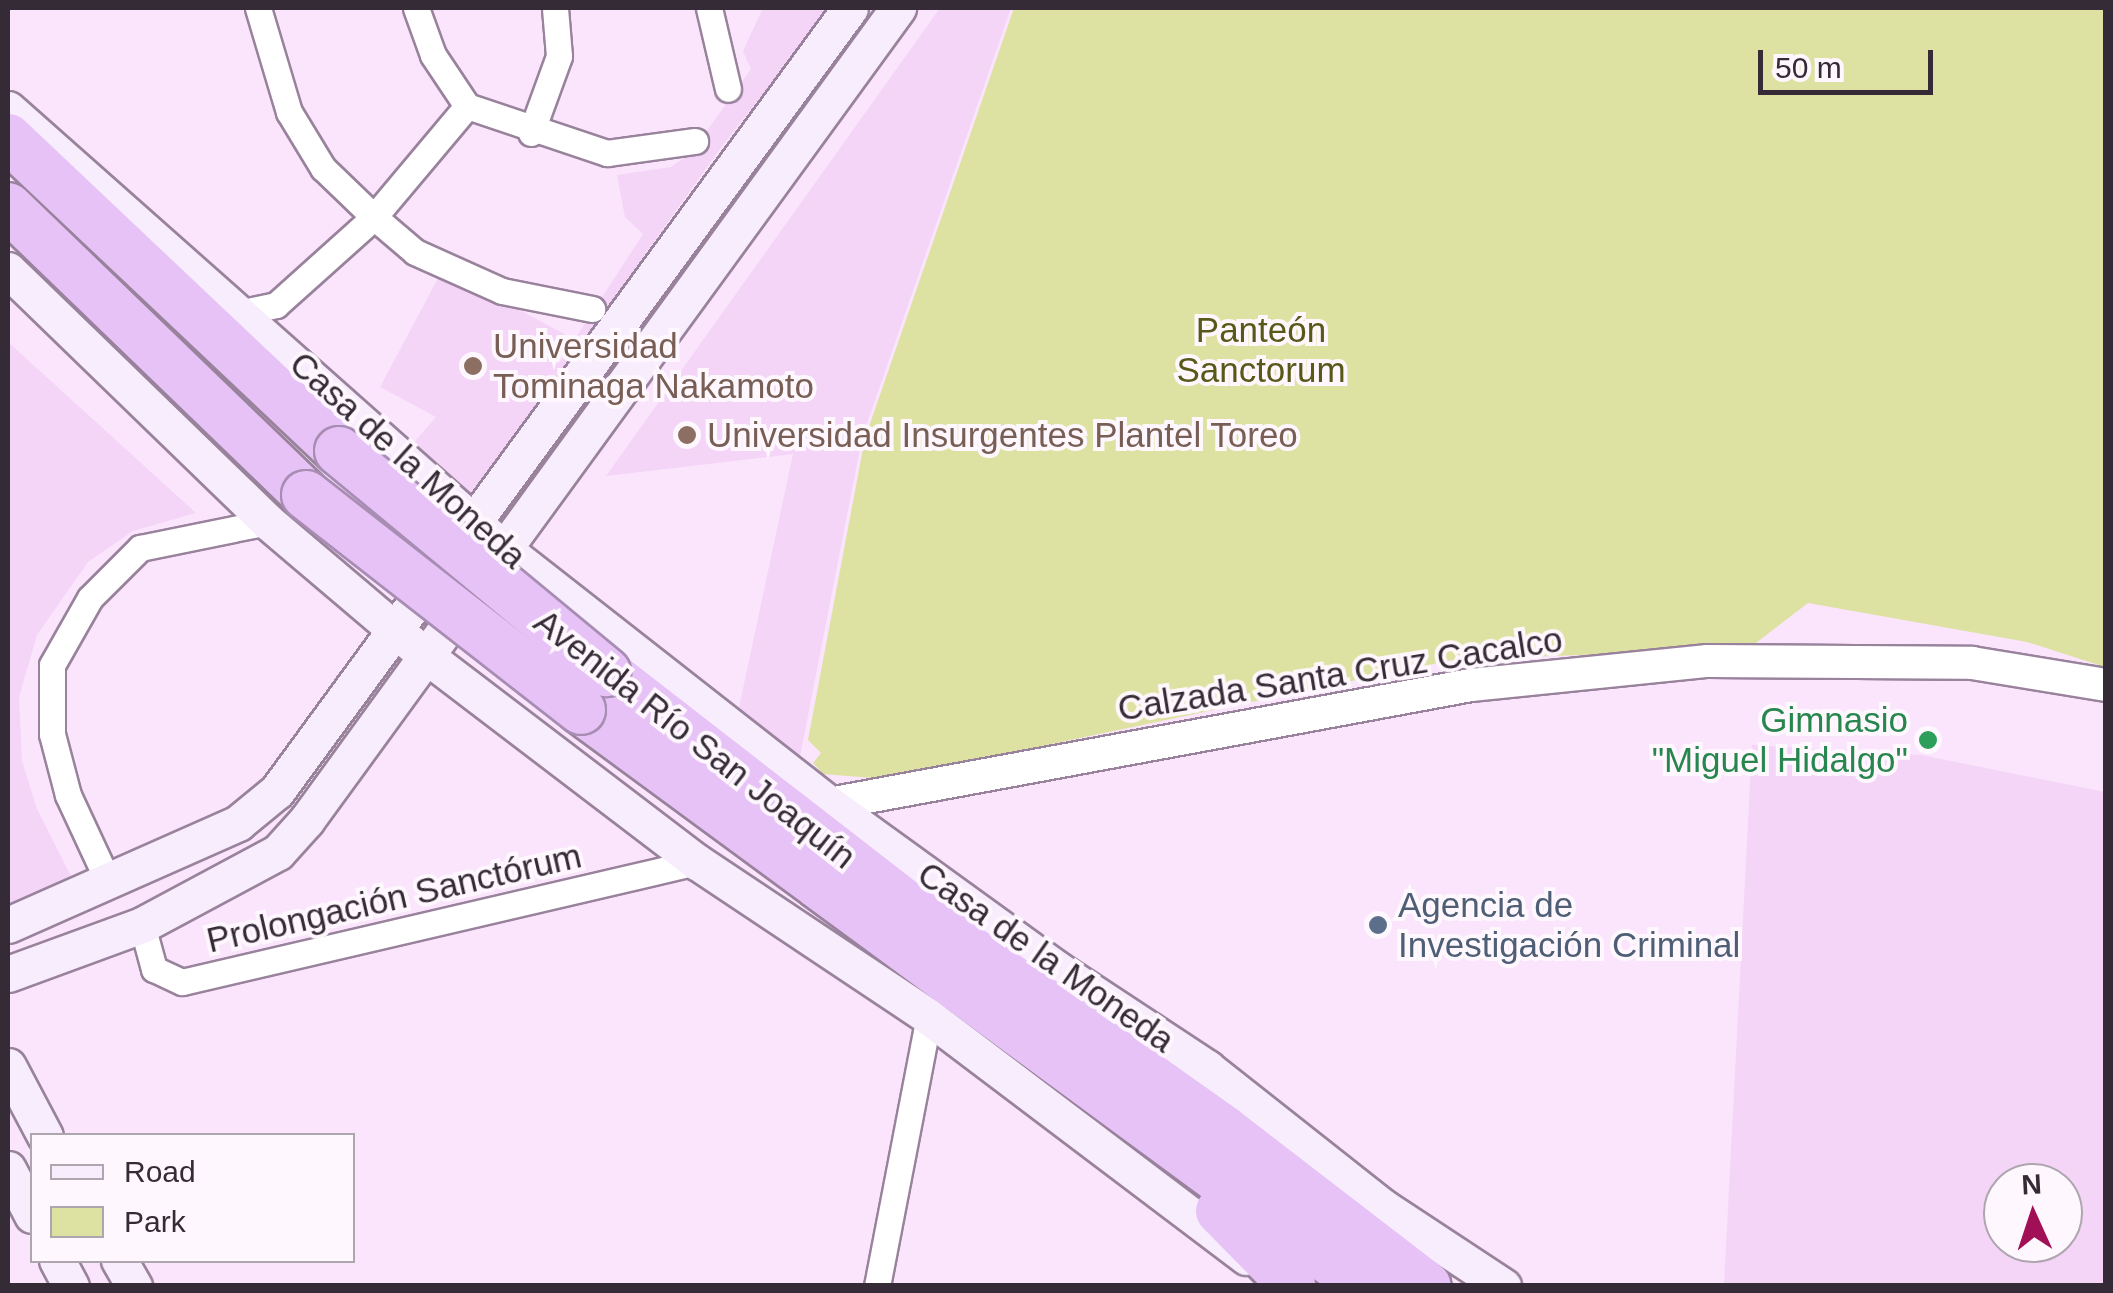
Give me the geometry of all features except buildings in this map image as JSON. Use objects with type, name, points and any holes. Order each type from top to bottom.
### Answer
[{"type":"highway","name":"Avenida Río San Joaquín","points":[[8,138],[594,691],[1158,1131],[1364,1286]]},
{"type":"highway","name":"Avenida Río San Joaquín","points":[[8,207],[109,303],[287,508],[594,691],[897,898],[1224,1129],[1428,1286]]},
{"type":"highway","points":[[8,242],[109,303]]},
{"type":"highway","points":[[1158,1131],[1190,1185],[1255,1241],[1292,1284]]},
{"type":"highway","points":[[1383,1206],[1400,1248],[1441,1286]]},
{"type":"main road","points":[[8,975],[142,925],[278,852],[898,8]]},
{"type":"main road","points":[[8,925],[238,823],[277,791],[842,13]]},
{"type":"main road","name":"Casa de la Moneda","points":[[8,109],[243,312],[504,549],[829,804],[1057,969],[1207,1068],[1383,1206],[1503,1286]]},
{"type":"main road","points":[[8,270],[287,508],[396,630],[425,655],[697,862],[929,1017],[1220,1242],[1292,1284]]},
{"type":"main road","points":[[8,1066],[44,1133]]},
{"type":"main road","points":[[8,1169],[30,1211]]},
{"type":"main road","points":[[59,1263],[71,1286]]},
{"type":"main road","points":[[121,1263],[134,1286]]},
{"type":"street","points":[[258,8],[290,112],[323,168],[374,217],[415,252],[502,291],[592,310]]},
{"type":"street","points":[[416,8],[433,55],[467,106],[532,133],[607,154],[694,141]]},
{"type":"street","points":[[532,133],[559,56],[555,8]]},
{"type":"street","points":[[708,8],[728,90]]},
{"type":"street","points":[[243,312],[276,305],[374,217],[467,106]]},
{"type":"street","points":[[108,879],[68,794],[52,734],[52,665],[90,598],[140,548],[287,508]]},
{"type":"street","name":"Calzada Santa Cruz Cacalco","points":[[829,804],[1470,686],[1708,661],[1972,664],[2106,686]]},
{"type":"street","name":"Prolongación Sanctórum","points":[[142,925],[154,969],[182,982],[697,862]]},
{"type":"street","points":[[877,1286],[929,1017]]},
{"type":"shaded area","points":[[763,8],[831,8],[722,146],[469,502],[411,446],[436,417],[380,387],[443,269],[568,336],[558,365],[643,234],[625,217],[617,175],[671,167],[691,153],[751,69],[743,51]]},
{"type":"shaded area","points":[[940,8],[1011,8],[862,438],[799,762],[738,712],[793,454],[606,476]]},
{"type":"shaded area","points":[[8,342],[196,513],[133,531],[88,562],[37,635],[19,697],[22,761],[37,809],[73,880],[8,910]]},
{"type":"shaded area","points":[[1752,745],[1921,755],[2105,792],[2105,1285],[1724,1285]]},
{"type":"green space","name":"Panteón Sanctorum","points":[[1014,8],[2105,8],[2105,667],[2027,642],[1808,603],[1748,649],[1526,657],[1524,645],[885,779],[823,774],[813,763],[821,753],[808,740],[865,438]]},
{"type":"place","name":"Universidad Tominaga Nakamoto","points":[[473,366]]},
{"type":"place","name":"Universidad Insurgentes Plantel Toreo","points":[[687,435]]},
{"type":"place","name":"Gimnasio \"Miguel Hidalgo\"","points":[[1928,740]]},
{"type":"place","name":"Agencia de Investigación Criminal","points":[[1378,925]]}]
